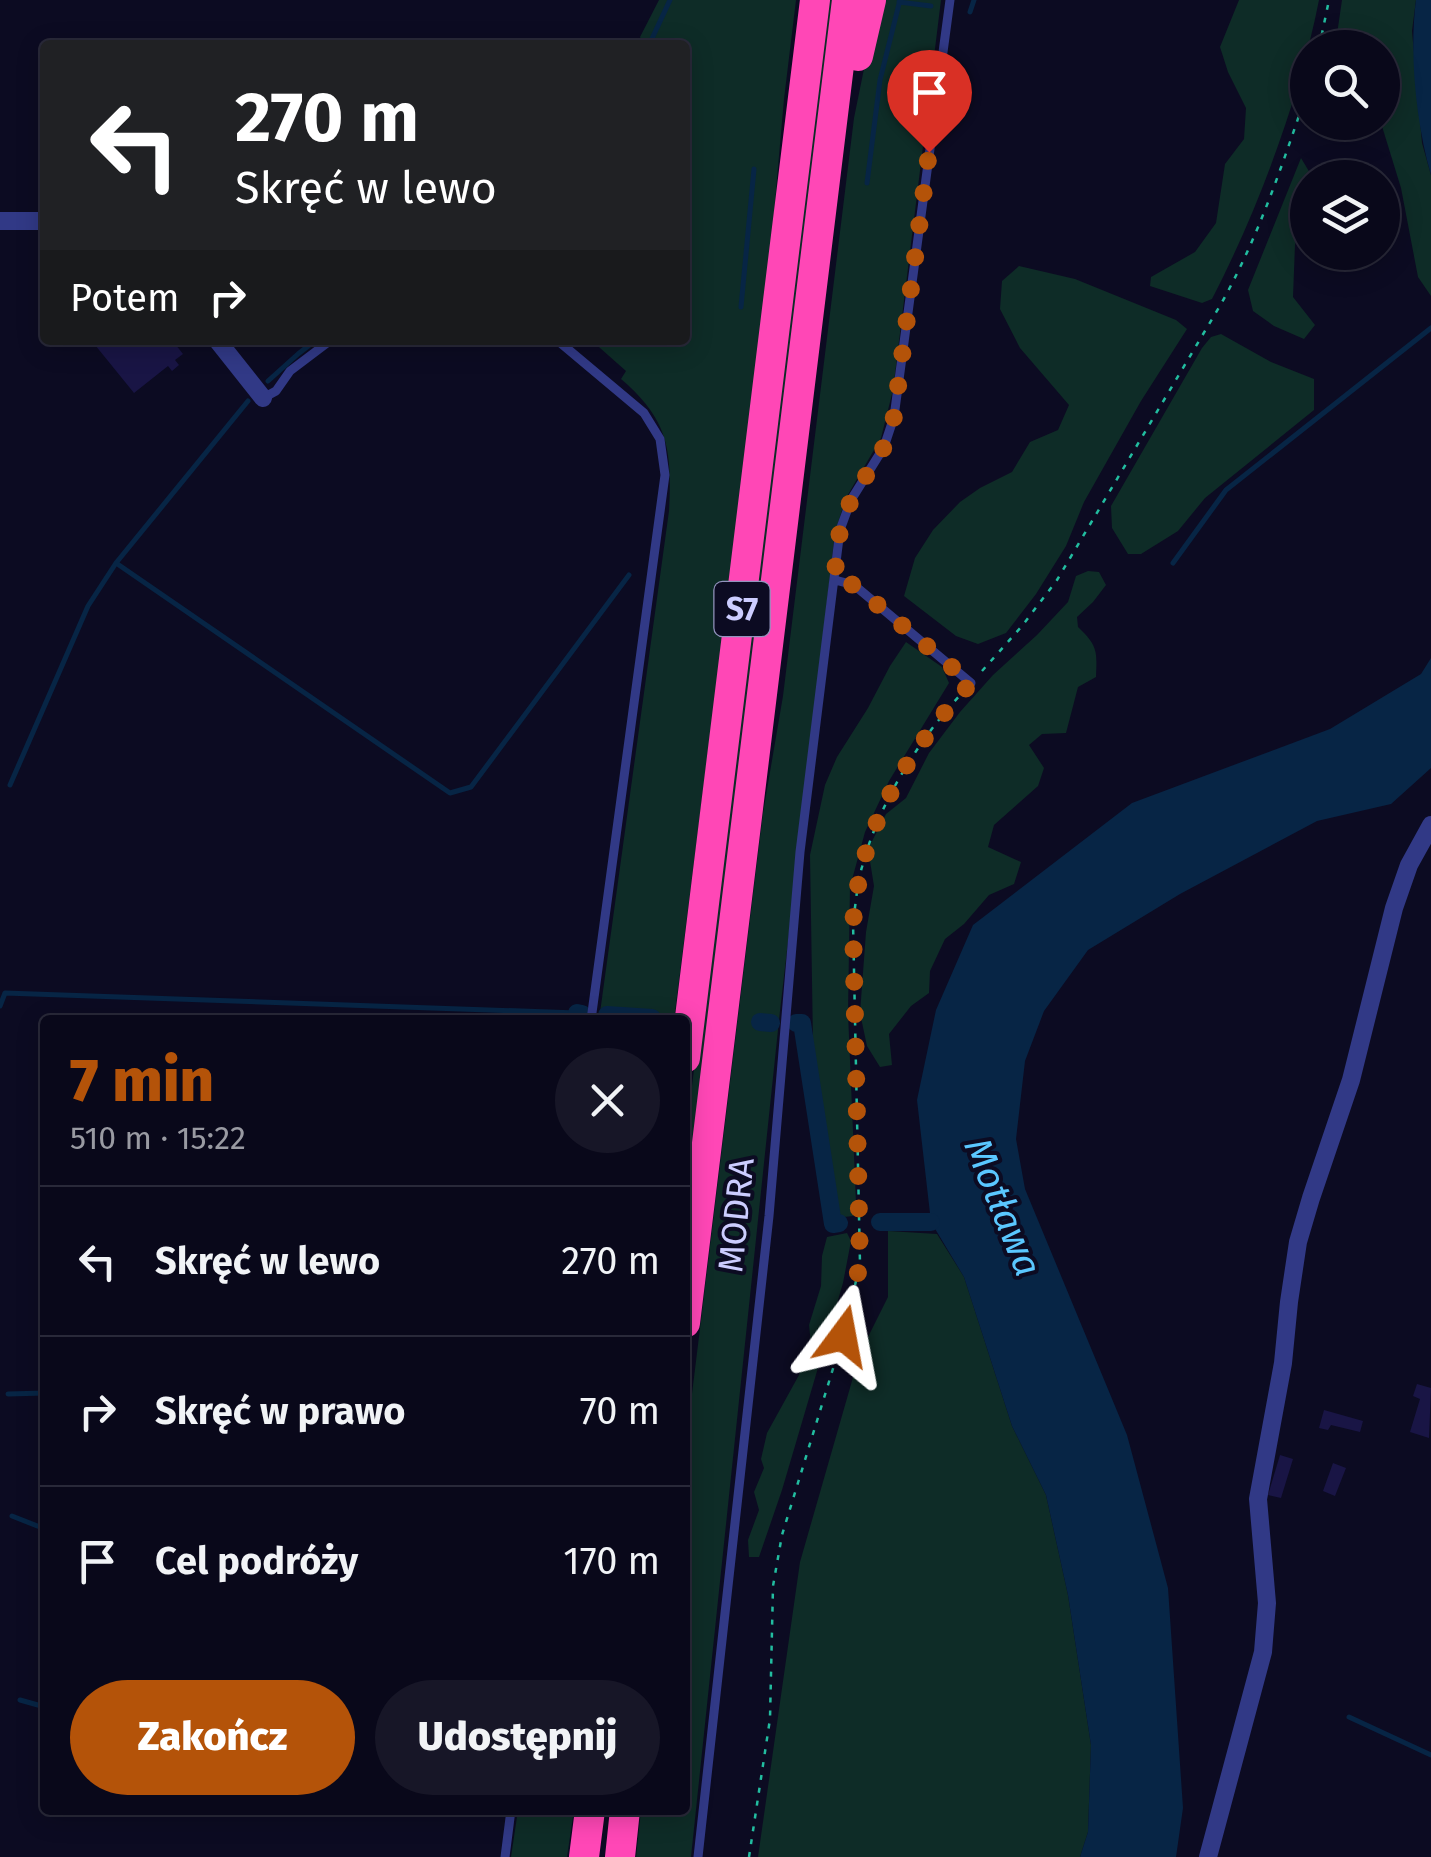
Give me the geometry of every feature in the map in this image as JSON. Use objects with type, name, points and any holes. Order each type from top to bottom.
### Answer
[{"type":"highway","name":"S7","points":[[690,1017],[815,0]]},
{"type":"highway","name":"S7","points":[[690,1273],[847,0]]},
{"type":"highway","points":[[826,169],[847,117],[871,0]]},
{"type":"highway","points":[[584,1857],[589,1815]]},
{"type":"highway","points":[[620,1857],[624,1815]]},
{"type":"street","points":[[0,221],[40,221]]},
{"type":"street","points":[[222,345],[264,398]]},
{"type":"street","points":[[1208,1857],[1263,1652],[1267,1603],[1258,1499],[1283,1364],[1298,1242],[1351,1080],[1394,908],[1410,865],[1431,826]]},
{"type":"lane","name":"MODRA","points":[[698,1857],[770,1216],[800,852],[840,530],[851,500],[884,447],[894,417],[950,0]]},
{"type":"lane","points":[[264,398],[276,391],[290,371],[324,345]]},
{"type":"lane","points":[[563,345],[644,413],[660,439],[665,475],[592,1015]]},
{"type":"lane","points":[[834,580],[854,585],[971,683]]},
{"type":"lane","points":[[505,1857],[510,1815]]},
{"type":"path","points":[[1323,30],[1329,0]]},
{"type":"path","points":[[748,1857],[770,1719],[773,1586],[782,1535],[843,1336],[860,1264],[853,921],[862,867],[880,814],[920,744],[1057,580],[1221,304],[1244,263],[1291,140]]},
{"type":"green space","points":[[659,0],[796,0],[769,270],[675,1015],[600,1015],[669,511],[670,470],[658,423],[621,379],[626,371],[597,345],[690,345],[690,40],[640,37]]},
{"type":"green space","points":[[827,0],[837,0],[690,1195],[690,1102]]},
{"type":"green space","points":[[878,0],[941,0],[893,390],[881,438],[846,498],[835,532],[691,1857],[636,1857],[640,1815],[690,1815],[690,1410],[854,118]]},
{"type":"green space","points":[[1239,0],[1319,0],[1313,30],[1290,30],[1289,114],[1245,228],[1212,299],[1202,303],[1150,286],[1151,277],[1195,252],[1216,223],[1225,164],[1244,139],[1246,108],[1220,47]]},
{"type":"green space","points":[[1342,0],[1416,0],[1412,31],[1422,143],[1431,175],[1431,296],[1418,277],[1400,185],[1400,160],[1392,160],[1386,140],[1400,140],[1400,30],[1338,30]]},
{"type":"green space","points":[[1290,185],[1293,297],[1315,325],[1304,339],[1274,326],[1253,311],[1248,290]]},
{"type":"green space","points":[[1019,266],[1075,279],[1176,320],[1187,329],[1141,401],[1084,502],[1066,546],[1036,594],[1006,633],[978,644],[956,636],[904,596],[915,558],[933,530],[960,502],[1012,472],[1030,442],[1058,430],[1069,405],[1020,348],[1000,309],[1002,281]]},
{"type":"green space","points":[[1221,334],[1271,362],[1314,379],[1314,410],[1205,498],[1178,531],[1141,554],[1128,554],[1112,528],[1111,506],[1202,348],[1211,337]]},
{"type":"green space","points":[[1099,572],[1106,585],[1077,617],[1078,627],[1095,649],[1096,677],[1078,687],[1066,733],[1042,734],[1029,745],[1044,768],[1038,786],[994,825],[988,847],[1021,862],[1014,884],[989,895],[945,939],[930,971],[929,993],[911,1006],[889,1034],[892,1065],[880,1067],[867,1046],[860,1013],[874,886],[868,849],[886,814],[906,798],[929,753],[960,712],[1068,602],[1076,576]]},
{"type":"green space","points":[[906,642],[942,667],[949,683],[889,781],[865,832],[850,887],[848,1013],[856,1203],[853,1216],[844,1217],[835,1211],[832,1199],[813,1043],[810,855],[825,785],[837,757]]},
{"type":"green space","points":[[888,1231],[937,1234],[964,1277],[1012,1426],[1046,1495],[1068,1595],[1091,1745],[1088,1832],[1080,1857],[758,1857],[800,1562],[860,1353],[888,1297]]},
{"type":"green space","points":[[847,1233],[851,1241],[843,1283],[782,1490],[759,1557],[749,1557],[748,1540],[759,1510],[754,1492],[764,1468],[761,1459],[767,1433],[811,1344],[809,1325],[821,1286],[827,1237]]},
{"type":"green space","points":[[517,1815],[573,1815],[567,1857],[511,1857]]},
{"type":"water","points":[[1416,0],[1431,0],[1431,175],[1415,88]]},
{"type":"water","name":"Motława","points":[[1431,658],[1431,768],[1391,804],[1317,821],[1180,894],[1088,950],[1044,1011],[1025,1061],[1016,1139],[1025,1189],[1127,1435],[1168,1588],[1183,1808],[1176,1857],[1080,1857],[1088,1832],[1091,1745],[1068,1595],[1046,1495],[1012,1426],[964,1277],[931,1222],[917,1100],[936,1010],[973,925],[1132,803],[1330,729],[1421,674]]},
{"type":"building","points":[[95,345],[176,345],[183,354],[175,360],[179,365],[172,371],[168,366],[134,393]]},
{"type":"building","points":[[1417,1384],[1431,1388],[1429,1438],[1410,1432],[1420,1399],[1413,1396]]},
{"type":"building","points":[[1324,1410],[1363,1421],[1360,1432],[1331,1425],[1328,1430],[1319,1428]]},
{"type":"building","points":[[1280,1455],[1293,1459],[1281,1498],[1268,1495]]},
{"type":"building","points":[[1333,1463],[1346,1468],[1335,1496],[1323,1491]]},
{"type":"waterway","points":[[651,40],[670,0]]},
{"type":"waterway","points":[[867,183],[880,80],[900,0]]},
{"type":"waterway","points":[[970,12],[974,0]]},
{"type":"waterway","points":[[899,2],[931,6]]},
{"type":"waterway","points":[[741,307],[754,169]]},
{"type":"waterway","points":[[1173,563],[1226,490],[1431,328]]},
{"type":"waterway","points":[[268,381],[310,345]]},
{"type":"waterway","points":[[10,785],[88,606],[116,563],[248,401]]},
{"type":"waterway","points":[[116,563],[450,793],[471,787],[629,575]]},
{"type":"waterway","points":[[0,1006],[5,993],[577,1015]]},
{"type":"waterway","points":[[577,1013],[582,1014]]},
{"type":"waterway","points":[[760,1022],[771,1023]]},
{"type":"waterway","points":[[796,1023],[802,1023],[833,1224],[839,1223]]},
{"type":"waterway","points":[[880,1222],[931,1222]]},
{"type":"waterway","points":[[8,1394],[40,1393]]},
{"type":"waterway","points":[[12,1516],[40,1527]]},
{"type":"waterway","points":[[20,1700],[40,1706]]},
{"type":"waterway","points":[[1349,1717],[1431,1755]]},
{"type":"route","points":[[843,1336],[860,1264],[853,921],[862,867],[880,814],[920,744],[971,683],[854,585],[834,580],[840,530],[851,500],[884,447],[894,417],[929,152]]}]
